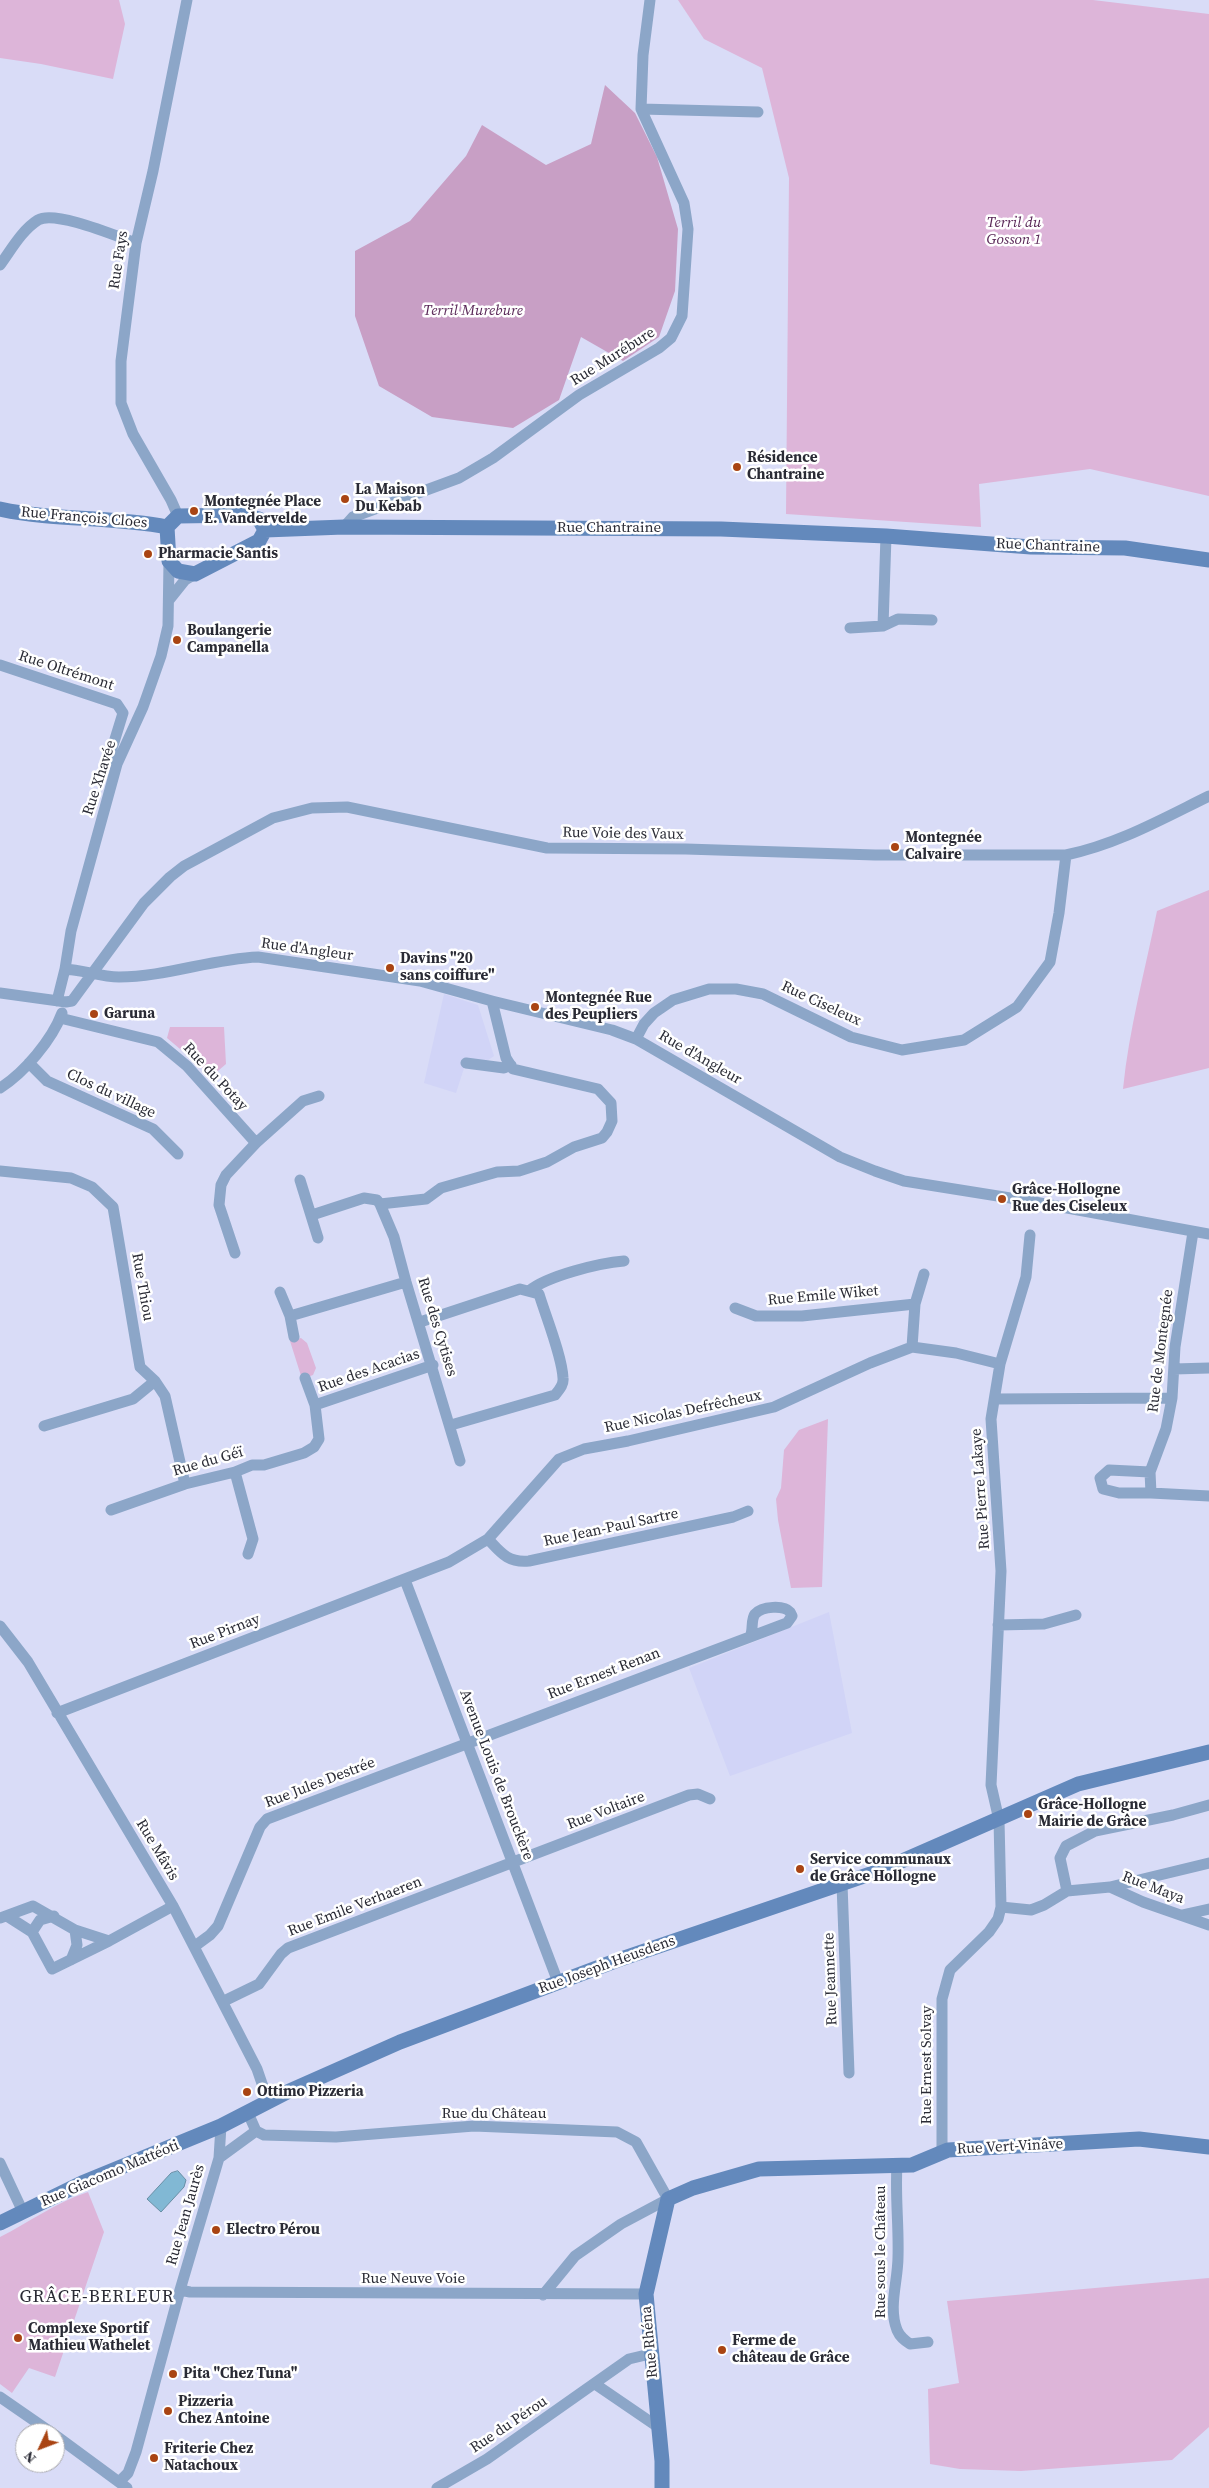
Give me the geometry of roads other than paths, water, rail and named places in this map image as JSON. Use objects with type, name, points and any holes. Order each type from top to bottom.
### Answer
[{"type":"street","name":"Rue Fays","points":[[178,516],[171,500],[133,434],[121,403],[121,360],[124,322],[136,243],[187,0]]},
{"type":"street","name":"Rue Murébure","points":[[338,527],[353,517],[459,478],[493,458],[579,395],[659,348],[671,338],[682,316],[688,229],[684,203],[641,109],[643,55],[650,0]]},
{"type":"street","points":[[641,109],[758,112]]},
{"type":"street","points":[[0,265],[28,228],[40,218],[62,218],[136,243]]},
{"type":"street","name":"Rue François Cloes","points":[[0,508],[32,516],[146,523],[167,527]]},
{"type":"street","points":[[169,600],[185,580],[259,541],[265,530],[259,519],[243,515],[178,516],[167,527],[169,561],[178,570],[195,574]]},
{"type":"street","name":"Rue Chantraine","points":[[265,530],[338,527],[721,529],[886,536],[1031,547],[1125,548],[1209,560]]},
{"type":"street","points":[[883,626],[886,536]]},
{"type":"street","name":"Rue Xhavée","points":[[65,1002],[65,969],[71,931],[117,764],[142,707],[161,656],[168,626],[167,568],[169,561]]},
{"type":"street","points":[[850,628],[883,626],[898,619],[932,620]]},
{"type":"street","name":"Rue Oltrémont","points":[[0,665],[117,704],[123,712],[111,752],[117,764]]},
{"type":"street","name":"Rue Voie des Vaux","points":[[65,1002],[91,974],[144,904],[170,877],[184,866],[268,820],[282,814],[312,808],[347,807],[546,848],[686,849],[875,855],[1066,855],[1096,849],[1120,840],[1209,796]]},
{"type":"street","name":"Rue Ciseleux","points":[[636,1039],[644,1024],[654,1013],[673,1000],[709,989],[736,989],[763,994],[851,1038],[902,1050],[964,1040],[1018,1007],[1050,962],[1060,913],[1066,855]]},
{"type":"street","name":"Rue d'Angleur","points":[[65,969],[118,977],[138,976],[233,958],[258,957],[420,981],[492,1001],[612,1030],[636,1039],[840,1157],[904,1181],[1209,1234]]},
{"type":"street","points":[[0,993],[65,1002],[60,1018],[29,1063],[0,1088]]},
{"type":"street","points":[[312,1216],[364,1198],[377,1200],[380,1204],[426,1199],[441,1188],[497,1172],[519,1171],[548,1162],[574,1147],[602,1138],[612,1121],[610,1103],[598,1089],[513,1069],[506,1058],[492,1001]]},
{"type":"street","name":"Rue du Potay","points":[[60,1018],[158,1042],[187,1066],[256,1143]]},
{"type":"street","name":"Clos du village","points":[[29,1063],[47,1081],[153,1129],[178,1154]]},
{"type":"street","points":[[466,1063],[504,1068],[511,1065]]},
{"type":"street","points":[[235,1253],[219,1205],[219,1196],[226,1175],[256,1143],[303,1101],[320,1096]]},
{"type":"street","name":"Rue Thiou","points":[[0,1171],[71,1178],[92,1186],[113,1207],[140,1367],[155,1381],[165,1396],[185,1484]]},
{"type":"street","points":[[300,1180],[318,1238]]},
{"type":"street","name":"Rue des Cytises","points":[[380,1204],[394,1236],[460,1461]]},
{"type":"street","name":"Rue de Montegnée","points":[[1151,1493],[1150,1472],[1166,1430],[1172,1398],[1175,1347],[1193,1232]]},
{"type":"street","name":"Rue Pierre Lakaye","points":[[1001,1907],[999,1820],[991,1784],[1001,1571],[991,1419],[996,1399],[1000,1364],[1026,1277],[1030,1235]]},
{"type":"street","points":[[529,1291],[537,1284],[596,1266],[624,1261]]},
{"type":"street","points":[[912,1347],[915,1304],[924,1274]]},
{"type":"street","points":[[290,1316],[406,1282]]},
{"type":"street","points":[[420,1322],[520,1289],[539,1294],[542,1303],[563,1378],[559,1390],[555,1395],[451,1425]]},
{"type":"street","points":[[280,1292],[290,1316],[294,1337]]},
{"type":"street","name":"Rue Emile Wiket","points":[[735,1308],[756,1316],[802,1316],[915,1304]]},
{"type":"street","name":"Rue Nicolas Defrêcheux","points":[[405,1580],[449,1562],[488,1539],[559,1458],[584,1449],[647,1437],[774,1407],[870,1363],[912,1347],[956,1353],[1000,1364]]},
{"type":"street","name":"Rue des Acacias","points":[[315,1405],[432,1365]]},
{"type":"street","points":[[1174,1369],[1209,1368]]},
{"type":"street","name":"Rue des Acacias","points":[[305,1378],[315,1405],[319,1439],[314,1447]]},
{"type":"street","points":[[44,1426],[133,1399],[155,1381]]},
{"type":"street","points":[[996,1399],[1172,1398]]},
{"type":"street","name":"Rue du Géï","points":[[111,1510],[185,1484],[235,1472],[252,1465],[264,1465],[304,1453],[314,1447]]},
{"type":"street","points":[[1150,1472],[1109,1470],[1100,1478],[1103,1489],[1119,1493],[1209,1496]]},
{"type":"street","points":[[235,1472],[253,1539],[248,1554]]},
{"type":"street","name":"Rue Jean-Paul Sartre","points":[[488,1539],[507,1559],[522,1562],[733,1517],[748,1511]]},
{"type":"street","name":"Rue Pirnay","points":[[57,1713],[405,1580]]},
{"type":"street","name":"Avenue Louis de Brouckère","points":[[405,1580],[558,1982]]},
{"type":"street","points":[[998,1625],[1044,1624],[1076,1615]]},
{"type":"street","name":"Rue Mâvis","points":[[0,1626],[28,1662],[173,1906],[224,2001],[257,2069],[268,2101]]},
{"type":"street","name":"Rue Ernest Renan","points":[[467,1742],[750,1634]]},
{"type":"street","name":"Rue Jules Destrée","points":[[195,1946],[210,1935],[218,1926],[260,1827],[267,1819],[467,1742]]},
{"type":"street","name":"Rue Joseph Heusdens","points":[[221,2126],[268,2101],[353,2061],[558,1982],[842,1884],[999,1820],[1078,1784],[1209,1752]]},
{"type":"street","name":"Rue Voltaire","points":[[513,1863],[689,1795],[698,1794],[710,1799]]},
{"type":"street","points":[[1067,1891],[1060,1858],[1066,1846],[1095,1832],[1209,1805]]},
{"type":"street","name":"Rue Emile Verhaeren","points":[[224,2001],[259,1984],[281,1954],[288,1948],[513,1863]]},
{"type":"street","points":[[1110,1887],[1209,1863]]},
{"type":"street","name":"Rue Jeannette","points":[[842,1884],[849,2074]]},
{"type":"street","name":"Rue Maya","points":[[1001,1907],[1031,1910],[1044,1905],[1067,1891],[1110,1887],[1144,1902],[1209,1925]]},
{"type":"street","points":[[3,1917],[33,1906],[54,1916],[75,1930],[109,1941]]},
{"type":"street","points":[[3,1917],[32,1932],[52,1969],[173,1906]]},
{"type":"street","name":"Rue Ernest Solvay","points":[[942,2153],[942,1999],[950,1970],[988,1932],[998,1919],[1001,1907]]},
{"type":"street","points":[[1182,1915],[1209,1910]]},
{"type":"street","points":[[32,1932],[40,1920],[54,1916]]},
{"type":"street","points":[[71,1960],[77,1945],[75,1930]]},
{"type":"street","points":[[219,2158],[256,2131],[248,2113]]},
{"type":"street","name":"Rue Jean Jaurès","points":[[123,2485],[136,2452],[180,2290],[219,2158],[221,2126]]},
{"type":"street","name":"Rue Giacomo Mattéoti","points":[[0,2223],[82,2182],[221,2126]]},
{"type":"street","name":"Rue du Château","points":[[256,2131],[264,2135],[336,2137],[474,2126],[617,2132],[636,2142],[668,2199]]},
{"type":"street","name":"Rue Vert-Vinâve","points":[[668,2199],[693,2188],[759,2169],[912,2165],[948,2150],[1139,2138],[1209,2147]]},
{"type":"street","points":[[0,2163],[23,2212]]},
{"type":"street","name":"Rue sous le Château","points":[[897,2165],[895,2194],[898,2259],[894,2313],[897,2329],[902,2338],[910,2344],[928,2342]]},
{"type":"street","points":[[543,2295],[575,2256],[621,2224],[668,2199]]},
{"type":"street","name":"Rue Rhéna","points":[[662,2488],[662,2461],[650,2354],[646,2294],[668,2199]]},
{"type":"street","name":"Rue Neuve Voie","points":[[180,2290],[190,2292],[646,2294]]},
{"type":"street","name":"Rue du Pérou","points":[[437,2488],[488,2459],[629,2359],[650,2354]]},
{"type":"street","points":[[595,2384],[658,2427]]},
{"type":"street","points":[[0,2397],[38,2423]]},
{"type":"street","points":[[65,2442],[123,2485]]},
{"type":"place","name":"Résidence Chantraine","points":[[737,467]]},
{"type":"place","name":"La Maison Du Kebab","points":[[345,499]]},
{"type":"place","name":"Montegnée Place E. Vandervelde","points":[[194,511]]},
{"type":"place","name":"Pharmacie Santis","points":[[148,554]]},
{"type":"place","name":"Boulangerie Campanella","points":[[177,640]]},
{"type":"place","name":"Montegnée Calvaire","points":[[895,847]]},
{"type":"place","name":"Davins \"20 sans coiffure\"","points":[[390,968]]},
{"type":"place","name":"Montegnée Rue des Peupliers","points":[[535,1007]]},
{"type":"place","name":"Garuna","points":[[94,1014]]},
{"type":"place","name":"Grâce-Hollogne Rue des Ciseleux","points":[[1002,1199]]},
{"type":"place","name":"Grâce-Hollogne Mairie de Grâce","points":[[1028,1814]]},
{"type":"place","name":"Service communaux de Grâce Hollogne","points":[[800,1869]]},
{"type":"place","name":"Ottimo Pizzeria","points":[[247,2092]]},
{"type":"place","name":"Electro Pérou","points":[[216,2230]]},
{"type":"place","name":"Complexe Sportif Mathieu Wathelet","points":[[18,2338]]},
{"type":"place","name":"Ferme de château de Grâce","points":[[722,2350]]},
{"type":"place","name":"Pita \"Chez Tuna\"","points":[[173,2374]]},
{"type":"place","name":"Pizzeria Chez Antoine","points":[[168,2411]]},
{"type":"place","name":"Friterie Chez Natachoux","points":[[154,2458]]},
{"type":"district","name":"GRÂCE-BERLEUR","points":[[97,2297]]},
{"type":"park label","name":"Terril du Gosson 1","points":[[1014,232]]},
{"type":"park label","name":"Terril Murebure","points":[[473,311]]}]
